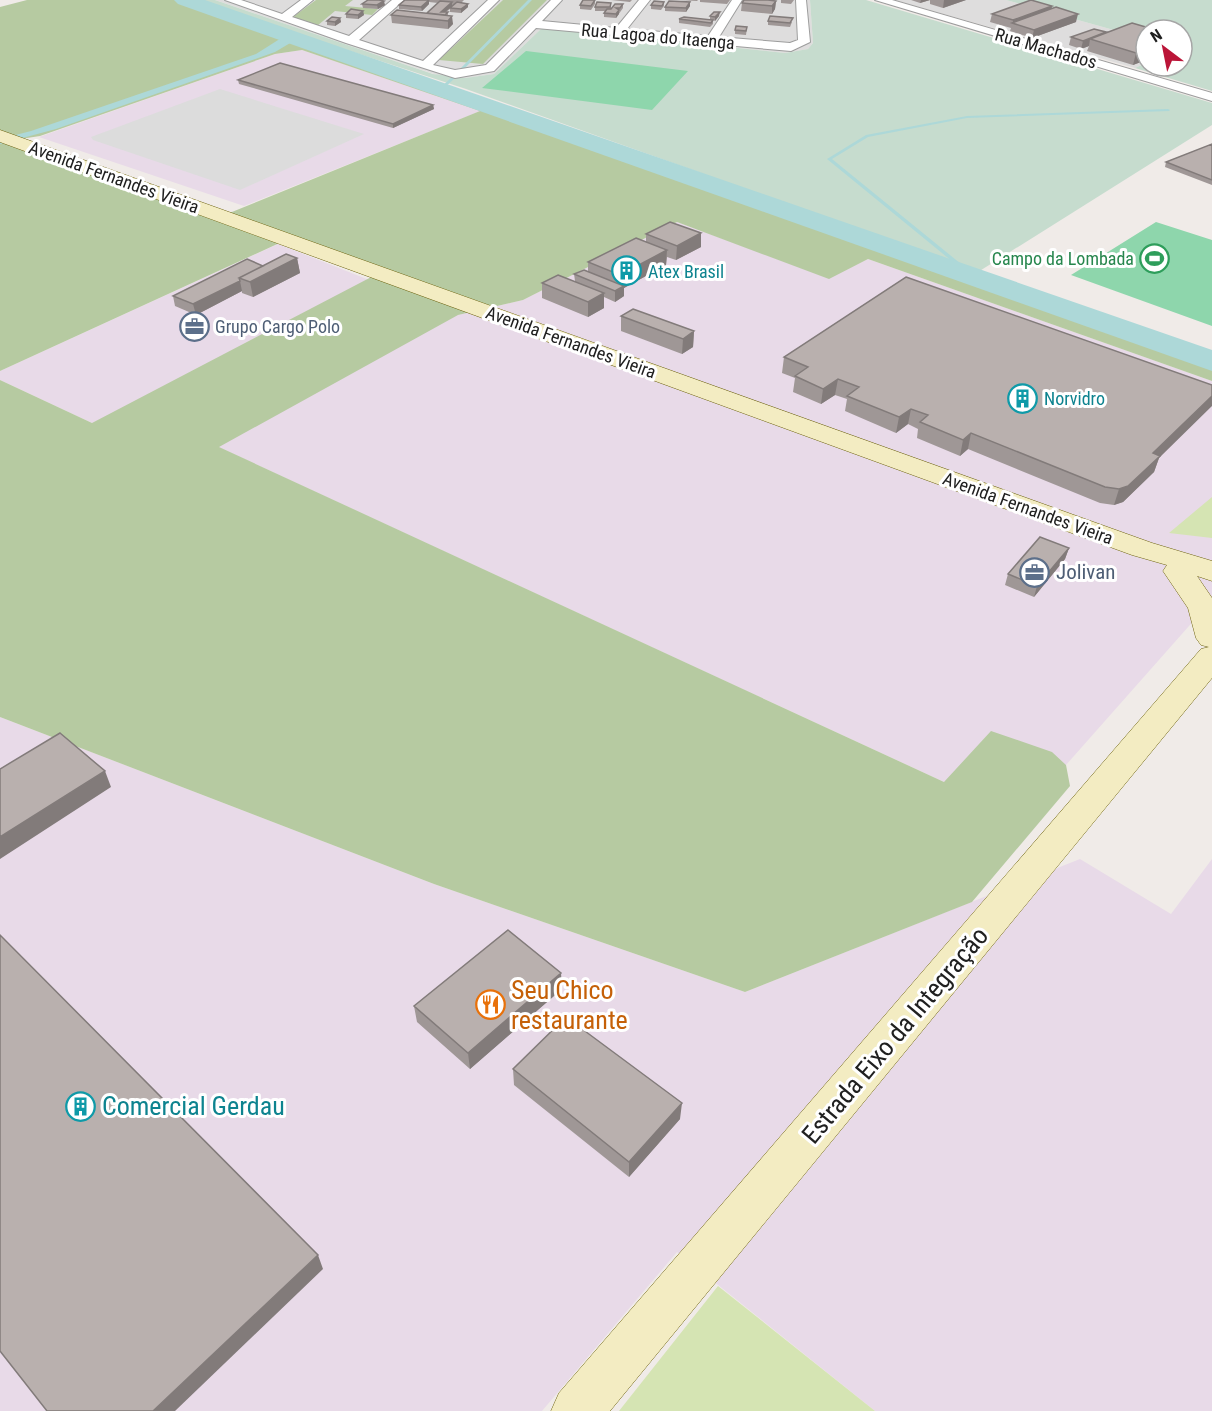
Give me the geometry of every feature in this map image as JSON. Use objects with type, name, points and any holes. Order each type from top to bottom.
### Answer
[{"type":"main road","name":"Avenida Fernandes Vieira","points":[[6,138],[1142,549],[1197,566],[1212,586]]},
{"type":"main road","points":[[1197,566],[1203,608],[1212,638]]},
{"type":"main road","name":"Estrada Eixo da Integração","points":[[577,1411],[1212,657]]},
{"type":"street","points":[[230,0],[450,74],[471,73],[490,68],[557,0]]},
{"type":"street","points":[[284,18],[308,0]]},
{"type":"street","points":[[350,41],[399,0]]},
{"type":"street","points":[[425,66],[494,0]]},
{"type":"street","points":[[619,32],[645,0]]},
{"type":"street","points":[[711,41],[737,0]]},
{"type":"street","name":"Rua Lagoa do Itaenga","points":[[534,24],[781,47],[799,46],[804,42],[801,0]]},
{"type":"street","name":"Rua Machados","points":[[880,0],[1212,97]]},
{"type":"shaded area","points":[[215,0],[810,0],[813,43],[808,49],[785,53],[543,27],[494,74],[465,78],[443,77]]},
{"type":"shaded area","points":[[894,0],[1006,0],[1134,36],[1134,68]]},
{"type":"shaded area","points":[[302,50],[481,111],[244,206],[39,137],[275,54]]},
{"type":"shaded area","points":[[220,89],[364,134],[240,190],[93,140],[91,137]]},
{"type":"shaded area","points":[[677,222],[829,278],[868,259],[1212,381],[1212,600],[1066,765],[944,782],[218,447],[92,423],[0,380],[0,371],[278,244],[458,315],[523,300]]},
{"type":"shaded area","points":[[0,717],[434,884],[745,992],[1080,859],[1171,914],[1212,859],[1212,1411],[875,1411],[677,1252],[542,1411],[0,1411]]},
{"type":"green space","points":[[27,0],[185,0],[1212,361],[1212,381],[868,259],[829,279],[677,222],[523,300],[458,315],[219,447],[944,782],[991,731],[1052,752],[1066,765],[1070,786],[972,902],[745,992],[434,884],[0,717],[0,380],[92,423],[379,273],[286,240],[0,371],[0,7]],"holes":[[[302,50],[480,111],[222,216],[14,140],[40,136],[275,54]]]},
{"type":"green space","points":[[195,0],[215,0],[433,74],[465,78],[494,74],[543,27],[785,53],[808,49],[813,43],[810,0],[866,0],[1212,103],[1212,125],[978,272],[466,89]]},
{"type":"green space","points":[[316,0],[353,0],[345,6],[378,9],[372,15],[335,11],[317,26],[293,17]]},
{"type":"green space","points":[[503,0],[547,0],[483,64],[439,60]]},
{"type":"green space","points":[[1006,0],[1212,0],[1212,91],[1168,78],[1194,78],[1194,18],[1134,18],[1134,36]]},
{"type":"green space","points":[[526,51],[688,71],[652,110],[482,88]]},
{"type":"green space","name":"Campo da Lombada","points":[[1156,222],[1212,240],[1212,326],[1071,275]]},
{"type":"green space","points":[[1212,497],[1212,538],[1169,533]]},
{"type":"green space","points":[[718,1286],[875,1411],[619,1411]]},
{"type":"water","points":[[286,35],[297,39],[275,52],[56,129],[0,144],[0,139],[31,131],[256,54]]},
{"type":"building","points":[[368,0],[384,1],[377,5],[362,4]]},
{"type":"building","points":[[405,0],[429,0],[421,7],[399,5]]},
{"type":"building","points":[[583,0],[595,0],[591,6],[580,5]]},
{"type":"building","points":[[744,0],[776,1],[772,6],[742,3]]},
{"type":"building","points":[[1031,0],[1052,6],[1013,20],[992,14]]},
{"type":"building","points":[[440,1],[452,2],[441,12],[448,12],[445,15],[427,13]]},
{"type":"building","points":[[654,1],[664,2],[662,6],[651,5]]},
{"type":"building","points":[[669,1],[690,2],[686,8],[665,7]]},
{"type":"building","points":[[457,2],[468,4],[461,9],[450,8]]},
{"type":"building","points":[[597,2],[611,3],[610,7],[595,7]]},
{"type":"building","points":[[615,4],[623,4],[620,8],[616,8],[619,10],[616,14],[604,13],[607,9],[611,9]]},
{"type":"building","points":[[1056,7],[1078,14],[1034,30],[1012,23]]},
{"type":"building","points":[[351,9],[363,11],[358,15],[346,14]]},
{"type":"building","points":[[397,10],[452,16],[448,21],[391,15]]},
{"type":"building","points":[[714,12],[720,12],[715,17],[710,16]]},
{"type":"building","points":[[770,16],[793,18],[790,23],[768,21]]},
{"type":"building","points":[[332,17],[340,18],[335,22],[327,21]]},
{"type":"building","points":[[684,17],[713,20],[711,23],[679,19]]},
{"type":"building","points":[[1132,23],[1134,24],[1134,52],[1090,39]]},
{"type":"building","points":[[736,26],[747,27],[746,31],[735,30]]},
{"type":"building","points":[[1094,29],[1106,32],[1083,41],[1071,37]]},
{"type":"building","points":[[280,63],[433,105],[393,124],[238,80]]},
{"type":"building","points":[[1212,144],[1212,180],[1166,162]]},
{"type":"building","points":[[670,222],[701,233],[677,246],[646,234]]},
{"type":"building","points":[[636,238],[667,250],[620,275],[588,262]]},
{"type":"building","points":[[286,254],[297,258],[250,282],[239,278]]},
{"type":"building","points":[[247,259],[263,266],[239,278],[240,281],[193,304],[173,296]]},
{"type":"building","points":[[584,270],[624,286],[615,291],[574,274]]},
{"type":"building","points":[[558,275],[604,293],[588,302],[542,283]]},
{"type":"building","name":"Norvidro","points":[[906,277],[1212,385],[1212,396],[1153,453],[1160,456],[1128,486],[1119,489],[1105,487],[971,433],[963,440],[920,422],[928,415],[911,409],[899,417],[847,396],[859,387],[838,379],[823,389],[795,376],[808,367],[784,357]]},
{"type":"building","points":[[633,309],[694,331],[683,339],[621,316]]},
{"type":"building","name":"Jolivan","points":[[1040,537],[1069,548],[1037,586],[1008,574]]},
{"type":"building","points":[[60,733],[105,771],[0,837],[0,769]]},
{"type":"building","name":"Seu Chico restaurante","points":[[508,930],[561,973],[468,1053],[414,1006]]},
{"type":"building","name":"Comercial Gerdau","points":[[0,935],[318,1255],[153,1411],[47,1411],[0,1351]]},
{"type":"building","points":[[566,1017],[682,1103],[629,1162],[513,1069]]},
{"type":"waterway","points":[[185,0],[1212,361]]},
{"type":"waterway","points":[[459,72],[530,0]]},
{"type":"waterway","points":[[441,89],[453,78]]},
{"type":"waterway","points":[[975,278],[829,159],[867,136],[967,117],[1168,110]]},
{"type":"place","name":"Campo da Lombada","points":[[1155,258]]},
{"type":"place","name":"Atex Brasil","points":[[627,271]]},
{"type":"place","name":"Grupo Cargo Polo","points":[[194,326]]},
{"type":"place","name":"Norvidro","points":[[1023,398]]},
{"type":"place","name":"Jolivan","points":[[1035,572]]},
{"type":"place","name":"Seu Chico restaurante","points":[[490,1005]]},
{"type":"place","name":"Comercial Gerdau","points":[[81,1106]]}]
